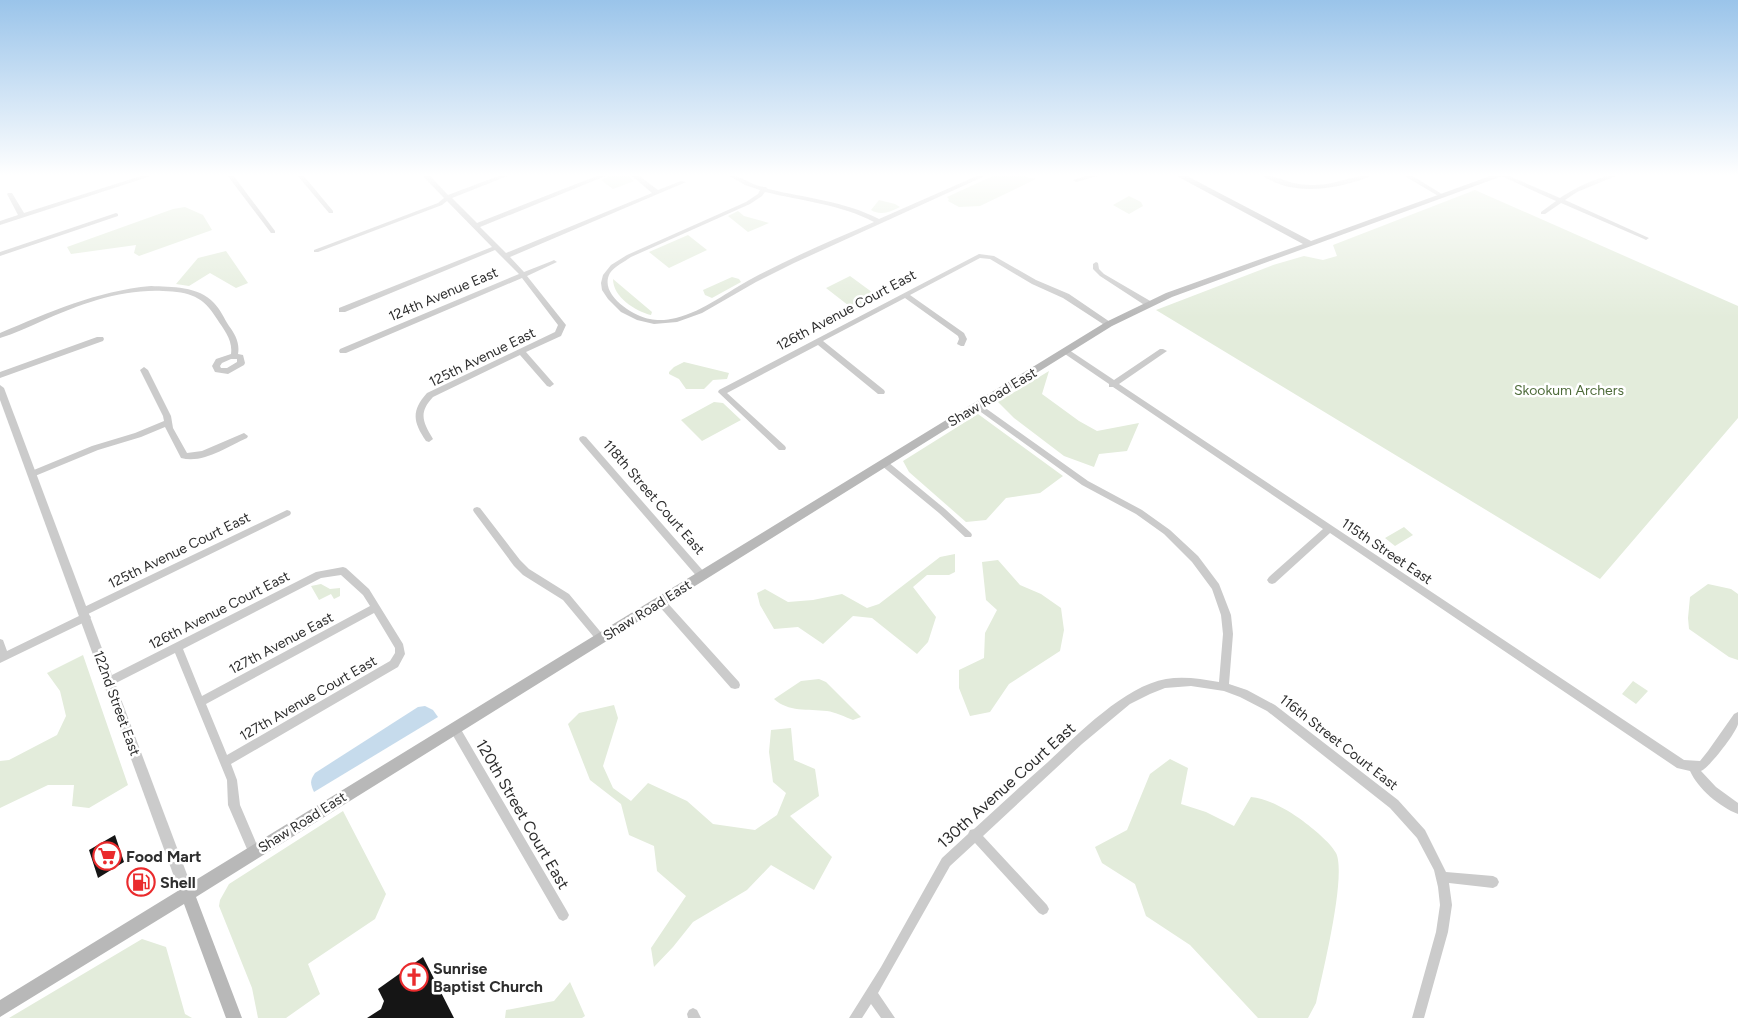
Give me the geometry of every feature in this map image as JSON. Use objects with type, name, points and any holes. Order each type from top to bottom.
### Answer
[{"type":"main road","points":[[1269,223],[1310,244]]},
{"type":"main road","name":"Shaw Road East","points":[[0,1009],[1109,324],[1149,304],[1369,223]]},
{"type":"main road","name":"122nd Street East","points":[[187,894],[234,1018]]},
{"type":"street","points":[[0,254],[94,223]]},
{"type":"street","points":[[266,223],[273,232]]},
{"type":"street","points":[[316,251],[391,223]]},
{"type":"street","points":[[473,223],[522,274]]},
{"type":"street","points":[[476,226],[485,223]]},
{"type":"street","points":[[506,256],[586,223]]},
{"type":"street","points":[[704,223],[629,256],[617,264],[606,276],[605,290],[627,313],[641,319],[658,322],[678,319],[697,312],[761,276],[878,223]]},
{"type":"street","points":[[1610,223],[1646,238]]},
{"type":"street","points":[[342,310],[497,247]]},
{"type":"street","points":[[984,256],[992,257],[1034,282],[1066,296],[1109,324]]},
{"type":"street","name":"126th Avenue Court East","points":[[782,448],[722,392],[974,258],[984,256]]},
{"type":"street","name":"124th Avenue East","points":[[343,351],[554,262]]},
{"type":"street","points":[[1096,264],[1096,269],[1102,275],[1149,304]]},
{"type":"street","name":"125th Avenue East","points":[[429,439],[422,430],[417,418],[419,407],[426,399],[440,389],[558,334],[561,329],[561,323],[522,274]]},
{"type":"street","points":[[0,336],[77,304],[103,296],[134,290],[169,289],[196,295],[213,306],[235,345],[234,356]]},
{"type":"street","points":[[905,295],[961,336],[963,339],[961,344]]},
{"type":"street","points":[[0,375],[100,339]]},
{"type":"street","points":[[818,341],[881,392]]},
{"type":"street","points":[[1112,384],[1163,351]]},
{"type":"street","points":[[522,352],[550,384]]},
{"type":"street","name":"115th Street East","points":[[1066,352],[1673,759],[1694,767]]},
{"type":"street","points":[[144,370],[167,416],[169,428],[184,456],[201,455],[244,436]]},
{"type":"street","name":"122nd Street East","points":[[0,388],[110,681],[187,894]]},
{"type":"street","points":[[977,405],[1084,483],[1139,512],[1167,532],[1195,559],[1216,587],[1226,615],[1228,634],[1224,686]]},
{"type":"street","points":[[32,474],[95,448],[138,435],[168,423]]},
{"type":"street","name":"118th Street Court East","points":[[582,439],[702,576]]},
{"type":"street","points":[[885,464],[968,535]]},
{"type":"street","points":[[477,510],[517,564],[526,572],[566,597],[601,639]]},
{"type":"street","name":"125th Avenue Court East","points":[[2,658],[84,614],[286,513]]},
{"type":"street","points":[[1272,580],[1329,529]]},
{"type":"street","name":"126th Avenue Court East","points":[[110,681],[319,575],[343,571],[366,592],[375,608]]},
{"type":"street","points":[[661,602],[735,685]]},
{"type":"street","name":"127th Avenue Court East","points":[[224,762],[394,664],[400,654],[400,647],[375,608]]},
{"type":"street","name":"127th Avenue East","points":[[200,702],[375,608]]},
{"type":"street","points":[[0,643],[2,658]]},
{"type":"street","points":[[176,647],[232,780],[234,805],[254,852]]},
{"type":"street","name":"130th Avenue Court East","points":[[855,1018],[871,994],[940,869],[974,834],[1078,741],[1132,697],[1146,690],[1171,683],[1191,682],[1224,686]]},
{"type":"street","name":"116th Street Court East","points":[[1224,686],[1243,693],[1271,708],[1394,804],[1421,834],[1431,851],[1442,877],[1446,914],[1418,1018]]},
{"type":"street","points":[[1738,718],[1712,755],[1702,766],[1694,767],[1698,777],[1707,787],[1738,810]]},
{"type":"street","name":"120th Street Court East","points":[[455,729],[563,915]]},
{"type":"street","points":[[974,834],[1043,909]]},
{"type":"street","points":[[1442,877],[1493,882]]},
{"type":"street","points":[[871,994],[889,1018]]},
{"type":"green space","points":[[135,223],[208,223],[212,230],[139,256],[134,253],[136,245],[71,254],[67,247]]},
{"type":"green space","points":[[736,223],[769,223],[748,232]]},
{"type":"green space","name":"Skookum Archers","points":[[1391,223],[1549,223],[1738,306],[1738,418],[1600,579],[1156,310],[1273,265],[1304,256],[1323,260],[1337,256],[1333,245]]},
{"type":"green space","points":[[688,235],[707,250],[669,268],[649,252]]},
{"type":"green space","points":[[226,251],[248,283],[236,288],[210,273],[189,286],[176,284],[198,258]]},
{"type":"green space","points":[[850,276],[880,298],[857,309],[853,309],[826,288]]},
{"type":"green space","points":[[732,277],[739,279],[741,282],[712,298],[705,295],[703,290]]},
{"type":"green space","points":[[613,279],[652,312],[651,315],[632,307],[626,302],[617,292]]},
{"type":"green space","points":[[684,362],[729,373],[727,379],[713,380],[704,389],[686,389],[679,379],[669,374],[674,367]]},
{"type":"green space","points":[[1049,371],[1042,394],[1079,421],[1097,431],[1139,423],[1127,451],[1099,454],[1094,467],[1064,456],[1014,418],[998,402]]},
{"type":"green space","points":[[714,402],[723,403],[741,420],[702,441],[681,420]]},
{"type":"green space","points":[[978,414],[1063,476],[1040,493],[1006,498],[986,520],[966,522],[909,472],[903,461]]},
{"type":"green space","points":[[1404,527],[1413,535],[1395,546],[1385,538]]},
{"type":"green space","points":[[955,554],[955,572],[949,575],[927,575],[913,587],[936,617],[928,642],[917,654],[872,618],[853,616],[823,644],[798,627],[774,629],[760,605],[757,593],[765,589],[788,602],[813,600],[842,594],[867,608],[879,604],[940,557]]},
{"type":"green space","points":[[998,560],[1020,585],[1041,594],[1061,608],[1064,630],[1060,651],[1009,684],[990,712],[970,716],[959,688],[959,670],[984,658],[985,633],[997,610],[986,600],[982,562]]},
{"type":"green space","points":[[321,584],[330,589],[340,588],[340,596],[334,599],[331,594],[319,600],[311,586]]},
{"type":"green space","points":[[1708,584],[1731,589],[1738,594],[1738,660],[1729,657],[1689,629],[1690,597]]},
{"type":"green space","points":[[83,655],[128,785],[89,808],[72,806],[74,785],[48,785],[0,808],[0,761],[9,760],[57,735],[66,716],[60,691],[47,673]]},
{"type":"green space","points":[[819,679],[826,682],[861,717],[853,720],[837,713],[792,708],[774,699],[801,681]]},
{"type":"green space","points":[[1633,681],[1648,691],[1636,704],[1622,694]]},
{"type":"green space","points":[[614,705],[618,718],[603,766],[613,788],[631,801],[648,783],[687,801],[713,824],[755,830],[777,815],[786,793],[773,782],[769,752],[771,730],[791,728],[794,760],[815,769],[819,796],[790,816],[832,857],[814,890],[771,865],[747,890],[693,922],[654,967],[651,948],[686,896],[657,871],[654,846],[629,835],[621,804],[590,780],[568,724],[579,713]]},
{"type":"green space","points":[[1170,759],[1188,768],[1181,804],[1206,812],[1234,826],[1251,797],[1265,800],[1285,809],[1303,821],[1316,831],[1336,853],[1339,865],[1336,903],[1316,1003],[1308,1018],[1258,1018],[1190,945],[1146,916],[1135,884],[1102,863],[1095,847],[1127,830],[1150,774]]},
{"type":"green space","points":[[343,811],[386,894],[375,919],[308,964],[320,994],[286,1018],[258,1018],[252,988],[219,906],[220,900],[229,884]]},
{"type":"green space","points":[[142,939],[166,947],[185,1014],[192,1018],[9,1018]]},
{"type":"green space","points":[[570,982],[585,1016],[582,1018],[505,1018],[506,1010],[554,1001]]},
{"type":"water","points":[[425,706],[433,710],[438,717],[314,792],[311,782],[315,773],[418,707]]},
{"type":"building","name":"Food Mart","points":[[115,835],[124,862],[98,878],[89,850]]},
{"type":"building","name":"Sunrise Baptist Church","points":[[423,957],[454,1018],[367,1018],[381,1009],[384,1001],[378,989]]},
{"type":"place","name":"Food Mart","points":[[107,856]]},
{"type":"place","name":"Shell","points":[[141,882]]},
{"type":"place","name":"Sunrise Baptist Church","points":[[414,977]]}]
